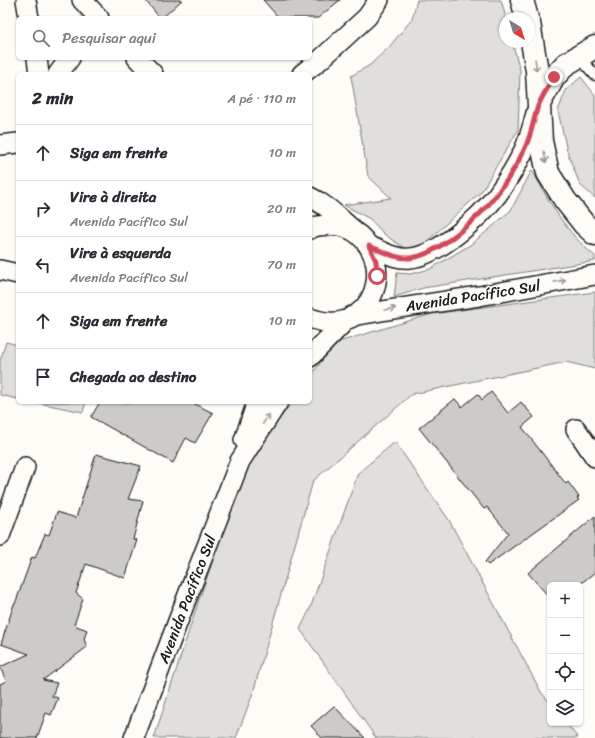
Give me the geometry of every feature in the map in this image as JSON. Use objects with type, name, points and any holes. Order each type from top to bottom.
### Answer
[{"type":"main road","points":[[522,0],[525,12]]},
{"type":"main road","points":[[533,48],[537,71],[541,141],[548,173],[565,200],[584,224],[595,234]]},
{"type":"main road","points":[[539,104],[554,77],[566,64],[587,51]]},
{"type":"street","points":[[26,0],[29,16]]},
{"type":"street","points":[[82,0],[97,16]]},
{"type":"street","points":[[305,72],[367,17],[379,0]]},
{"type":"street","points":[[37,60],[39,72]]},
{"type":"street","points":[[60,72],[68,60]]},
{"type":"street","points":[[312,228],[329,224],[345,227],[364,240],[398,257],[410,258],[420,256],[433,250],[458,233],[487,207],[505,183],[524,149],[539,104]]},
{"type":"street","points":[[0,145],[16,143]]},
{"type":"street","points":[[312,198],[329,208],[364,240],[376,261],[377,276],[374,293],[365,306],[349,318],[312,355]]},
{"type":"street","points":[[0,270],[16,274]]},
{"type":"street","name":"Avenida Pacífico Sul","points":[[312,319],[320,322],[337,322],[349,318],[400,308],[479,296],[595,275]]},
{"type":"street","name":"Avenida Pacífico Sul","points":[[240,461],[243,442],[256,404]]},
{"type":"street","name":"Avenida Pacífico Sul","points":[[134,738],[240,461],[277,404]]},
{"type":"street","points":[[576,429],[595,458]]},
{"type":"street","points":[[0,536],[24,468]]},
{"type":"lane","points":[[587,51],[595,75]]},
{"type":"shaded area","points":[[417,0],[501,0],[504,12],[499,12],[499,48],[514,48],[520,70],[518,130],[481,192],[423,245],[406,249],[385,235],[370,219],[344,205],[391,198],[368,176],[351,76],[370,65],[390,46],[412,19]]},
{"type":"shaded area","points":[[581,77],[595,95],[595,198],[580,185],[567,151],[558,111],[566,90]]},
{"type":"shaded area","points":[[532,170],[559,216],[575,237],[595,256],[595,261],[423,288],[394,297],[397,273],[410,274],[430,269],[470,245],[511,210]]},
{"type":"shaded area","points":[[595,292],[595,369],[566,362],[412,394],[313,481],[253,693],[236,738],[154,738],[199,600],[247,463],[291,404],[312,404],[312,374],[335,343],[432,314]]},
{"type":"shaded area","points":[[6,342],[16,344],[16,399],[0,395],[0,361]]},
{"type":"shaded area","points":[[44,404],[85,404],[83,412]]},
{"type":"shaded area","points":[[395,442],[449,520],[541,692],[547,699],[547,726],[568,726],[578,738],[376,738],[300,629],[310,609],[358,473]]},
{"type":"building","points":[[145,0],[182,0],[164,16],[158,16]]},
{"type":"building","points":[[263,0],[340,0],[318,18],[312,18],[312,16],[277,16]]},
{"type":"building","points":[[491,392],[508,413],[521,402],[534,417],[522,427],[566,484],[568,482],[579,497],[577,498],[579,500],[488,565],[485,562],[508,533],[487,507],[484,509],[419,428],[455,399],[462,407],[478,394],[482,400]]},
{"type":"building","points":[[99,404],[195,404],[213,413],[195,443],[186,438],[173,463],[91,417]]},
{"type":"building","points":[[96,454],[141,466],[128,499],[143,501],[133,539],[137,540],[125,578],[86,564],[76,593],[83,599],[74,625],[87,630],[84,639],[87,647],[43,680],[57,683],[52,696],[58,698],[51,715],[46,713],[37,738],[0,738],[0,684],[6,681],[0,667],[29,654],[1,644],[14,604],[32,557],[35,558],[45,534],[49,535],[57,512],[76,518]]},
{"type":"building","points":[[595,516],[595,572],[583,582],[547,582],[547,595],[528,573]]},
{"type":"building","points":[[334,706],[365,738],[322,738],[311,726]]},
{"type":"route","points":[[377,276],[376,261],[369,246],[398,257],[410,258],[420,256],[446,242],[487,207],[498,194],[524,149],[539,104],[554,77]]}]
